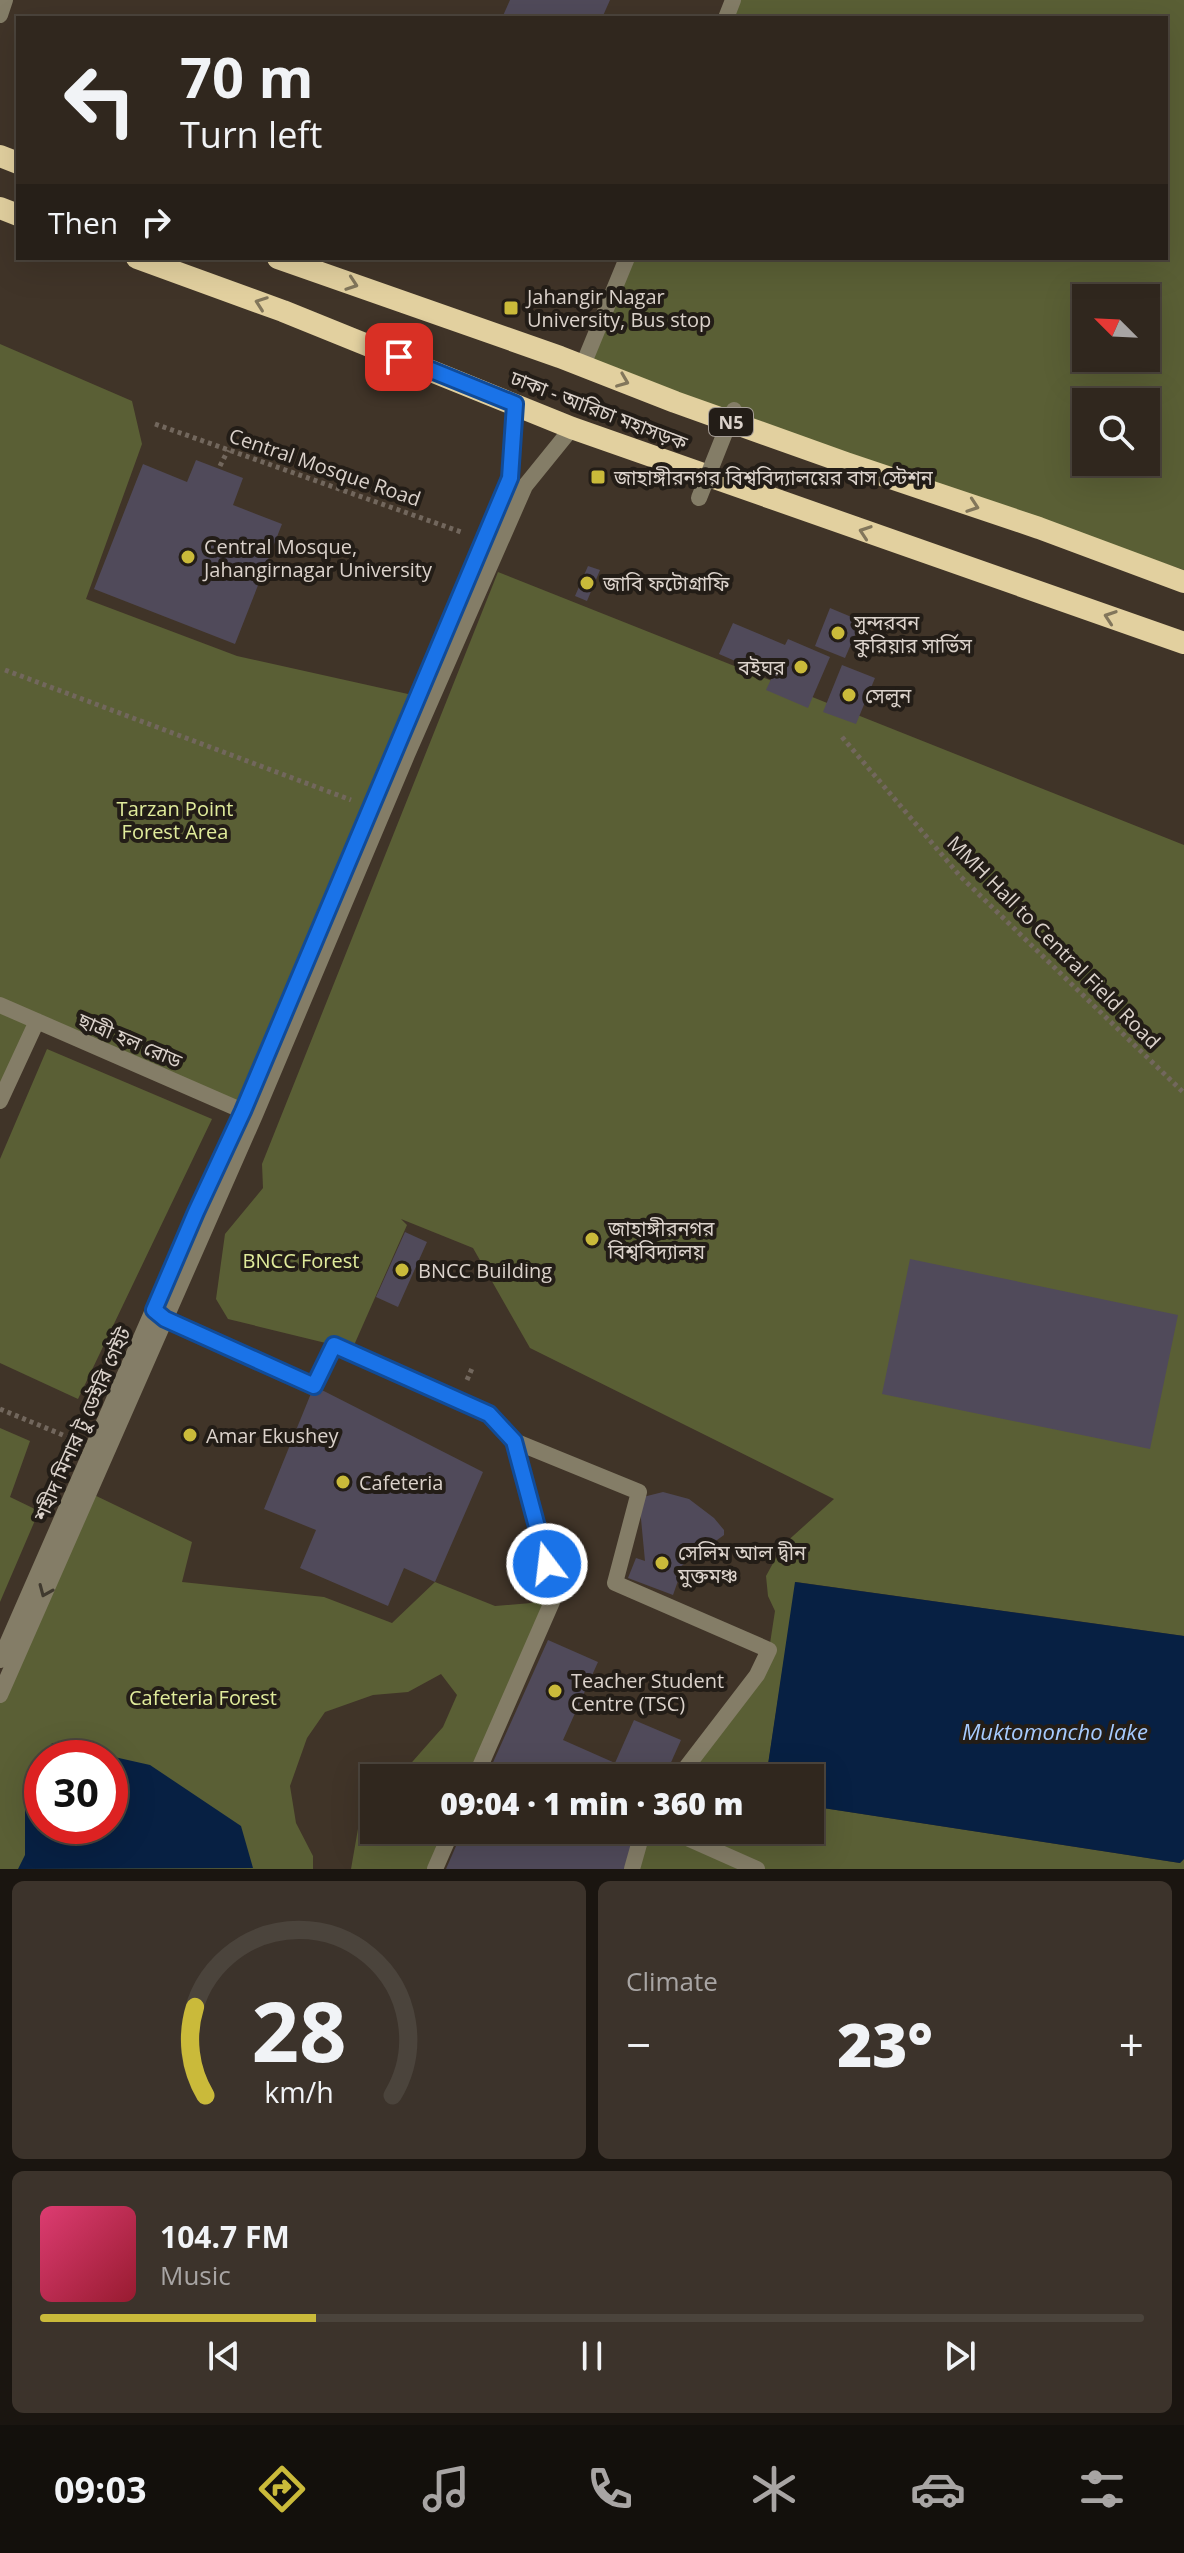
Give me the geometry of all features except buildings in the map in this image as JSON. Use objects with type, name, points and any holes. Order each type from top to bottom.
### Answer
[{"type":"highway","name":"ঢাকা - আরিচা মহাসড়ক","points":[[143,260],[283,311],[515,404],[703,488],[1184,643]]},
{"type":"highway","name":"ঢাকা - আরিচা মহাসড়ক","points":[[284,260],[1184,582]]},
{"type":"street","points":[[0,15],[5,0]]},
{"type":"street","points":[[583,365],[626,260]]},
{"type":"street","points":[[249,1113],[371,807],[510,478],[515,404]]},
{"type":"street","points":[[703,488],[734,410]]},
{"type":"street","points":[[249,1113],[525,486],[572,428]]},
{"type":"street","name":"ছাত্রী হল রোড","points":[[0,1005],[249,1113]]},
{"type":"street","points":[[0,1101],[37,1021]]},
{"type":"street","name":"শহীদ মিনার টু ডেইরি গেইট","points":[[0,1660],[29,1591],[102,1445],[249,1113]]},
{"type":"street","points":[[160,1315],[314,1386],[334,1345],[489,1414],[514,1441],[639,1492],[615,1583],[769,1650],[757,1675],[689,1764]]},
{"type":"street","points":[[481,1764],[555,1595],[514,1441]]},
{"type":"street","points":[[0,1695],[102,1445]]},
{"type":"street","points":[[435,1869],[446,1844]]},
{"type":"street","points":[[632,1869],[639,1844]]},
{"type":"street","points":[[701,1844],[757,1869]]},
{"type":"path","name":"Central Mosque Road","points":[[155,424],[483,540]]},
{"type":"path","points":[[220,466],[228,450]]},
{"type":"path","points":[[5,670],[371,807]]},
{"type":"path","name":"MMH Hall to Central Field Road","points":[[842,737],[960,876],[1184,1093]]},
{"type":"path","points":[[0,1409],[102,1445]]},
{"type":"green space","points":[[731,0],[1184,0],[1184,570],[583,365],[625,260],[1168,260],[1168,16],[725,16]]},
{"type":"green space","name":"Tarzan Point Forest Area","points":[[0,344],[132,401],[142,444],[86,599],[237,656],[417,696],[243,1110],[0,1005]]},
{"type":"green space","name":"BNCC Forest","points":[[498,572],[1184,845],[1184,1636],[796,1582],[768,1764],[688,1764],[769,1650],[775,1611],[768,1596],[766,1576],[783,1545],[834,1499],[530,1348],[473,1248],[401,1219],[407,1225],[351,1352],[228,1319],[216,1299],[225,1234],[263,1188],[262,1164]]},
{"type":"green space","points":[[0,1011],[31,1025],[0,1095]]},
{"type":"green space","points":[[47,1049],[212,1119],[78,1399],[0,1363],[0,1159]]},
{"type":"green space","points":[[0,1428],[30,1441],[10,1497],[39,1511],[0,1602]]},
{"type":"green space","name":"Cafeteria Forest","points":[[88,1492],[192,1542],[182,1582],[324,1597],[392,1623],[435,1582],[495,1606],[531,1603],[555,1595],[479,1764],[410,1764],[443,1727],[457,1695],[441,1674],[408,1692],[373,1695],[325,1712],[307,1738],[290,1786],[296,1823],[313,1856],[313,1869],[0,1869],[0,1694]]},
{"type":"green space","points":[[824,1808],[1180,1863],[1184,1859],[1184,1869],[625,1869],[636,1844],[824,1844]]},
{"type":"green space","points":[[359,1823],[360,1844],[441,1844],[429,1869],[351,1869]]},
{"type":"water","name":"Muktomoncho lake","points":[[795,1582],[1184,1636],[1184,1859],[1180,1863],[824,1808],[824,1764],[768,1764]]},
{"type":"water","points":[[128,1760],[150,1765],[241,1826],[253,1868],[18,1869],[25,1855],[25,1844],[128,1844]]},
{"type":"place","name":"Jahangir Nagar University, Bus stop","points":[[511,308]]},
{"type":"place","name":"জাহাঙ্গীরনগর বিশ্ববিদ্যালয়ের বাস স্টেশন","points":[[598,477]]},
{"type":"place","name":"Central Mosque, Jahangirnagar University","points":[[188,557]]},
{"type":"place","name":"জাবি ফটোগ্রাফি","points":[[587,583]]},
{"type":"place","name":"সুন্দরবন কুরিয়ার সার্ভিস","points":[[838,633]]},
{"type":"place","name":"বইঘর","points":[[801,667]]},
{"type":"place","name":"সেলুন","points":[[849,695]]},
{"type":"place","name":"জাহাঙ্গীরনগর বিশ্ববিদ্যালয়","points":[[592,1239]]},
{"type":"place","name":"BNCC Building","points":[[402,1270]]},
{"type":"place","name":"Amar Ekushey","points":[[190,1435]]},
{"type":"place","name":"Cafeteria","points":[[343,1482]]},
{"type":"place","name":"সেলিম আল দ্বীন মুক্তমঞ্চ","points":[[662,1563]]},
{"type":"place","name":"Teacher Student Centre (TSC)","points":[[555,1691]]},
{"type":"route","points":[[399,357],[515,404],[510,478],[243,1111],[154,1310],[165,1319],[314,1386],[334,1345],[489,1414],[514,1441],[547,1564]]}]
